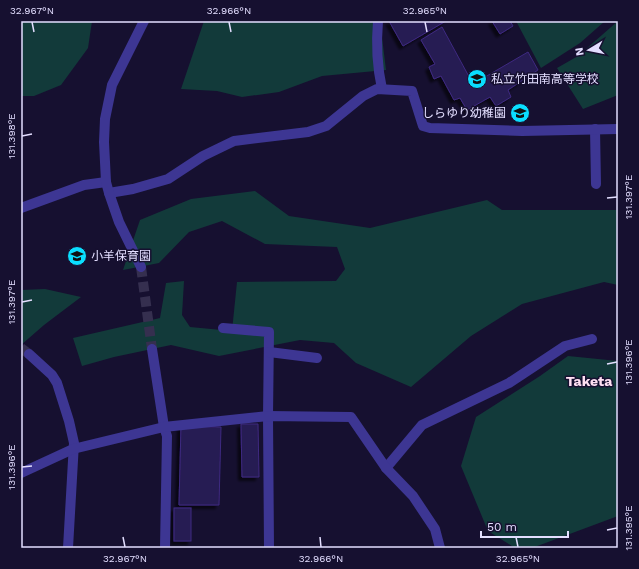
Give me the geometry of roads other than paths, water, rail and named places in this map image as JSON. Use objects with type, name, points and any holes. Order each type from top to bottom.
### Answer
[{"type":"street","points":[[141,267],[119,222],[109,193],[106,182],[104,142],[105,119],[112,85],[144,21]]},
{"type":"street","points":[[378,21],[378,67],[382,89]]},
{"type":"street","points":[[109,193],[133,189],[168,179],[203,156],[234,141],[308,132],[326,126],[363,96],[378,89],[412,91],[423,126],[430,128],[522,131],[618,129]]},
{"type":"street","points":[[595,129],[596,184]]},
{"type":"street","points":[[21,208],[84,185],[106,182]]},
{"type":"street","points":[[223,328],[269,332],[269,548]]},
{"type":"street","points":[[386,468],[422,425],[509,383],[565,346],[592,339]]},
{"type":"street","points":[[152,349],[164,427],[168,436],[165,548]]},
{"type":"street","points":[[269,352],[317,358]]},
{"type":"street","points":[[29,354],[52,375],[57,383],[74,443],[68,548]]},
{"type":"street","points":[[21,472],[73,449],[164,427],[268,416],[351,417],[386,468],[413,496],[435,529],[440,548]]},
{"type":"tunnel","points":[[141,267],[152,349]]},
{"type":"tunnel","points":[[21,348],[29,354]]},
{"type":"place","name":"私立竹田南高等学校","points":[[477,79]]},
{"type":"place","name":"しらゆり幼稚園","points":[[520,113]]},
{"type":"place","name":"小羊保育園","points":[[77,256]]},
{"type":"district","name":"Taketa","points":[[589,381]]}]
